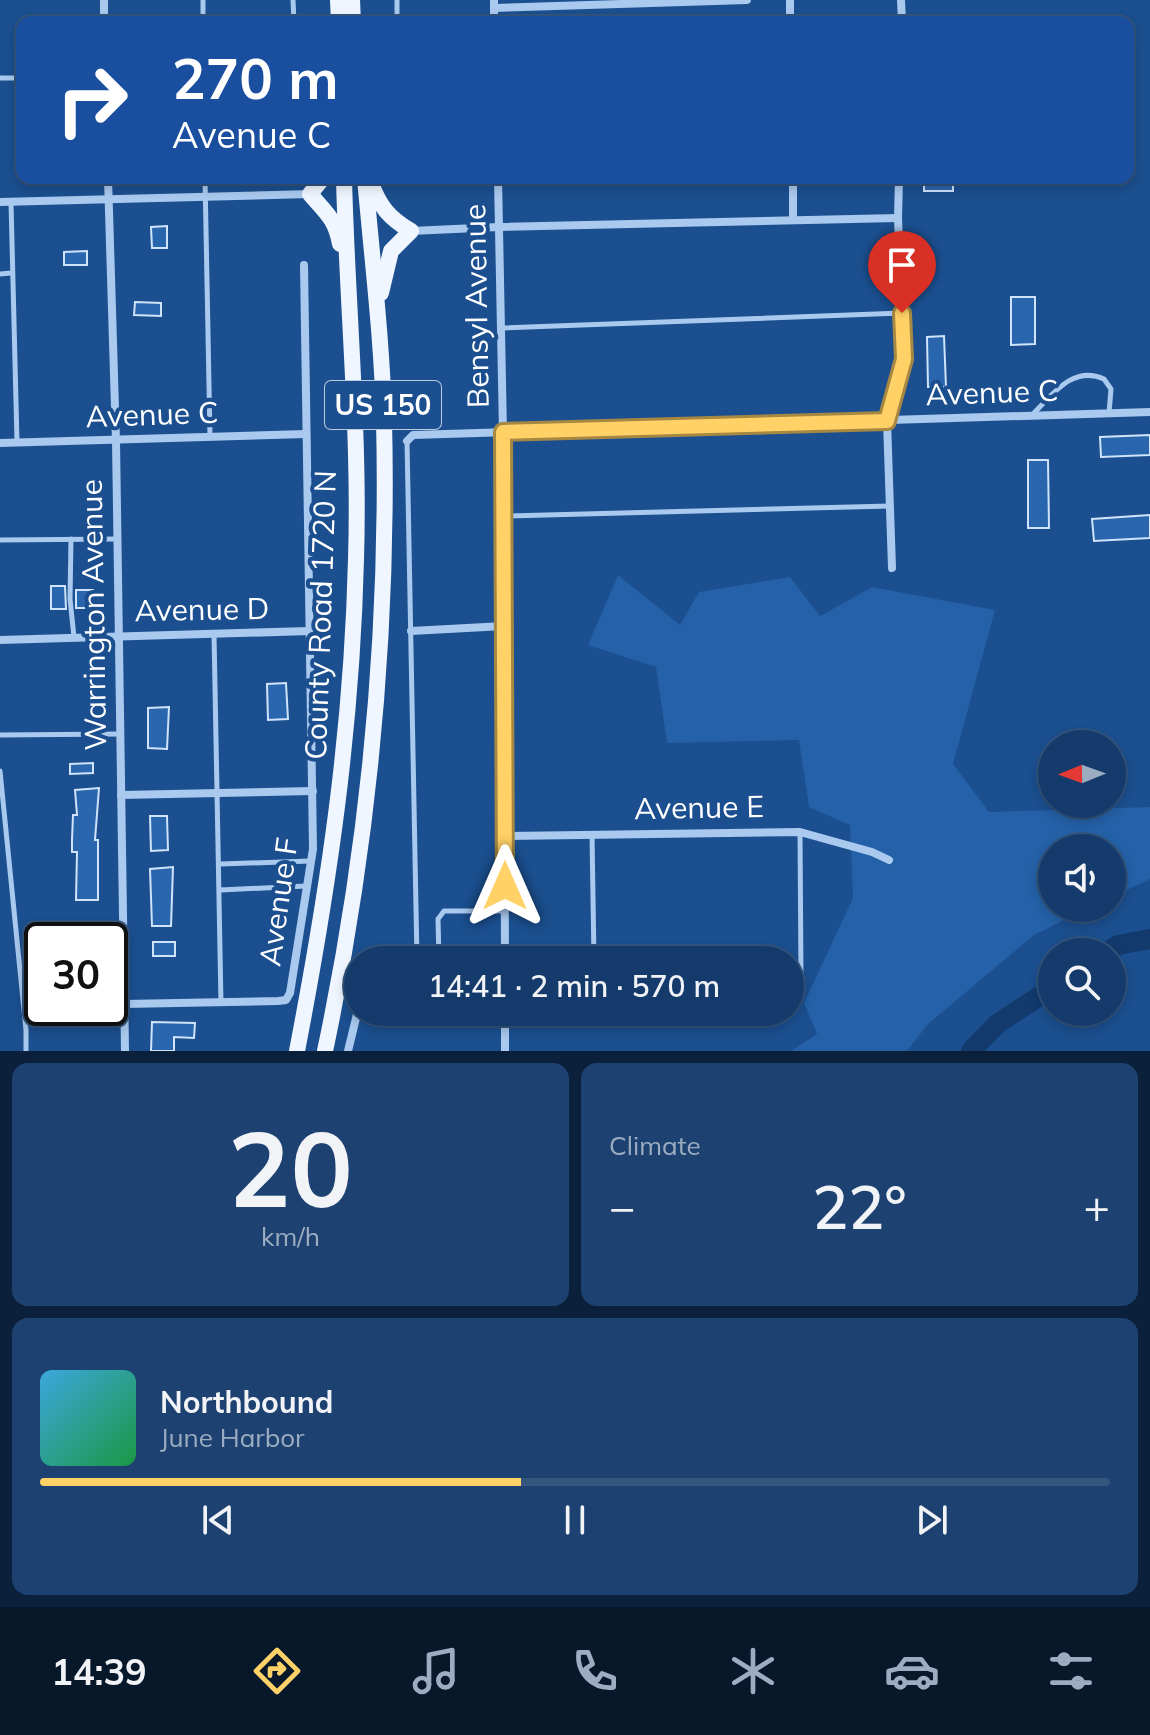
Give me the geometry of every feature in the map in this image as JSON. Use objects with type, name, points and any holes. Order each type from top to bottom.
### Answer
[{"type":"main road","points":[[318,184],[310,194],[327,210],[336,226],[350,292]]},
{"type":"main road","name":"County Road 1720 N","points":[[297,1051],[319,939],[338,813],[351,691],[356,556],[355,393],[344,184]]},
{"type":"main road","name":"US 150","points":[[367,184],[377,314]]},
{"type":"main road","points":[[370,184],[379,206],[390,219],[411,231],[391,251],[387,260],[377,314]]},
{"type":"main road","name":"County Road 1720 N","points":[[325,1051],[356,886],[377,705],[384,417],[377,314]]},
{"type":"street","points":[[494,4],[747,0]]},
{"type":"street","name":"Warrington Avenue","points":[[108,184],[116,441],[123,922]]},
{"type":"street","name":"Bensyl Avenue","points":[[498,184],[504,516],[505,946]]},
{"type":"street","points":[[793,184],[793,219]]},
{"type":"street","points":[[892,568],[887,421],[904,359],[899,184]]},
{"type":"street","points":[[0,202],[310,194]]},
{"type":"street","points":[[411,231],[898,218]]},
{"type":"street","name":"Avenue F","points":[[128,1004],[286,1000],[290,993],[311,861],[313,791],[304,265]]},
{"type":"street","name":"Avenue C","points":[[407,441],[413,435],[1150,412]]},
{"type":"street","name":"Avenue C","points":[[0,443],[306,434]]},
{"type":"street","points":[[411,631],[504,626]]},
{"type":"street","name":"Avenue D","points":[[0,640],[310,631]]},
{"type":"street","points":[[121,795],[313,791]]},
{"type":"street","name":"Avenue E","points":[[504,836],[800,832],[872,852],[889,860]]},
{"type":"street","name":"Warrington Avenue","points":[[124,1026],[125,1051]]},
{"type":"street","points":[[348,1051],[354,1026]]},
{"type":"street","points":[[505,1026],[505,1051]]},
{"type":"lane","points":[[205,184],[210,437]]},
{"type":"lane","points":[[11,202],[17,442]]},
{"type":"lane","points":[[0,274],[11,273]]},
{"type":"lane","points":[[502,328],[902,313]]},
{"type":"lane","points":[[1031,416],[1071,378],[1085,373],[1104,379],[1111,389],[1109,413]]},
{"type":"lane","points":[[407,441],[417,946]]},
{"type":"lane","points":[[504,516],[891,506]]},
{"type":"lane","points":[[71,539],[70,599],[74,637]]},
{"type":"lane","points":[[0,540],[117,539]]},
{"type":"lane","points":[[214,633],[221,1003]]},
{"type":"lane","points":[[0,735],[120,734]]},
{"type":"lane","points":[[0,771],[26,1051]]},
{"type":"lane","points":[[800,832],[801,946]]},
{"type":"lane","points":[[592,834],[594,946]]},
{"type":"lane","points":[[220,864],[311,861]]},
{"type":"lane","points":[[220,890],[308,886]]},
{"type":"lane","points":[[439,946],[438,919],[444,911],[505,911]]},
{"type":"shaded area","points":[[618,575],[680,625],[699,592],[790,577],[820,616],[872,587],[995,610],[953,764],[989,812],[1038,810],[1038,818],[1126,818],[1126,808],[1150,807],[1150,879],[1126,890],[1126,834],[1038,834],[1038,922],[1060,922],[1034,935],[928,1024],[907,1051],[791,1051],[817,1034],[804,1003],[853,898],[850,825],[809,807],[799,740],[667,743],[656,667],[588,645]]},
{"type":"building","points":[[924,184],[953,184],[953,191],[924,191]]},
{"type":"building","points":[[167,226],[167,248],[152,248],[151,227]]},
{"type":"building","points":[[87,251],[87,265],[64,265],[64,252]]},
{"type":"building","points":[[1011,297],[1035,297],[1035,344],[1011,345]]},
{"type":"building","points":[[135,302],[161,303],[161,316],[134,315]]},
{"type":"building","points":[[944,336],[946,387],[928,387],[927,337]]},
{"type":"building","points":[[1150,435],[1150,455],[1101,457],[1100,437]]},
{"type":"building","points":[[1028,460],[1048,460],[1049,528],[1028,528]]},
{"type":"building","points":[[1150,515],[1150,538],[1094,541],[1092,519]]},
{"type":"building","points":[[51,586],[65,586],[66,609],[51,609]]},
{"type":"building","points":[[76,590],[93,590],[93,608],[76,608]]},
{"type":"building","points":[[286,683],[288,719],[268,720],[267,684]]},
{"type":"building","points":[[169,707],[167,749],[148,748],[148,708]]},
{"type":"building","points":[[93,763],[93,773],[70,774],[70,764]]},
{"type":"building","points":[[99,788],[95,840],[98,840],[98,900],[76,900],[77,852],[72,852],[73,815],[77,815],[75,790]]},
{"type":"building","points":[[150,816],[167,816],[168,850],[151,851]]},
{"type":"building","points":[[173,867],[171,926],[152,926],[150,869]]},
{"type":"building","points":[[153,942],[175,942],[175,956],[153,956]]},
{"type":"building","points":[[152,1022],[195,1023],[194,1038],[174,1037],[174,1051],[151,1051]]},
{"type":"waterway","points":[[1126,944],[1150,939]]},
{"type":"waterway","points":[[971,1051],[997,1024],[1038,997]]},
{"type":"route","points":[[505,886],[503,432],[887,421],[904,359],[902,313]]}]
